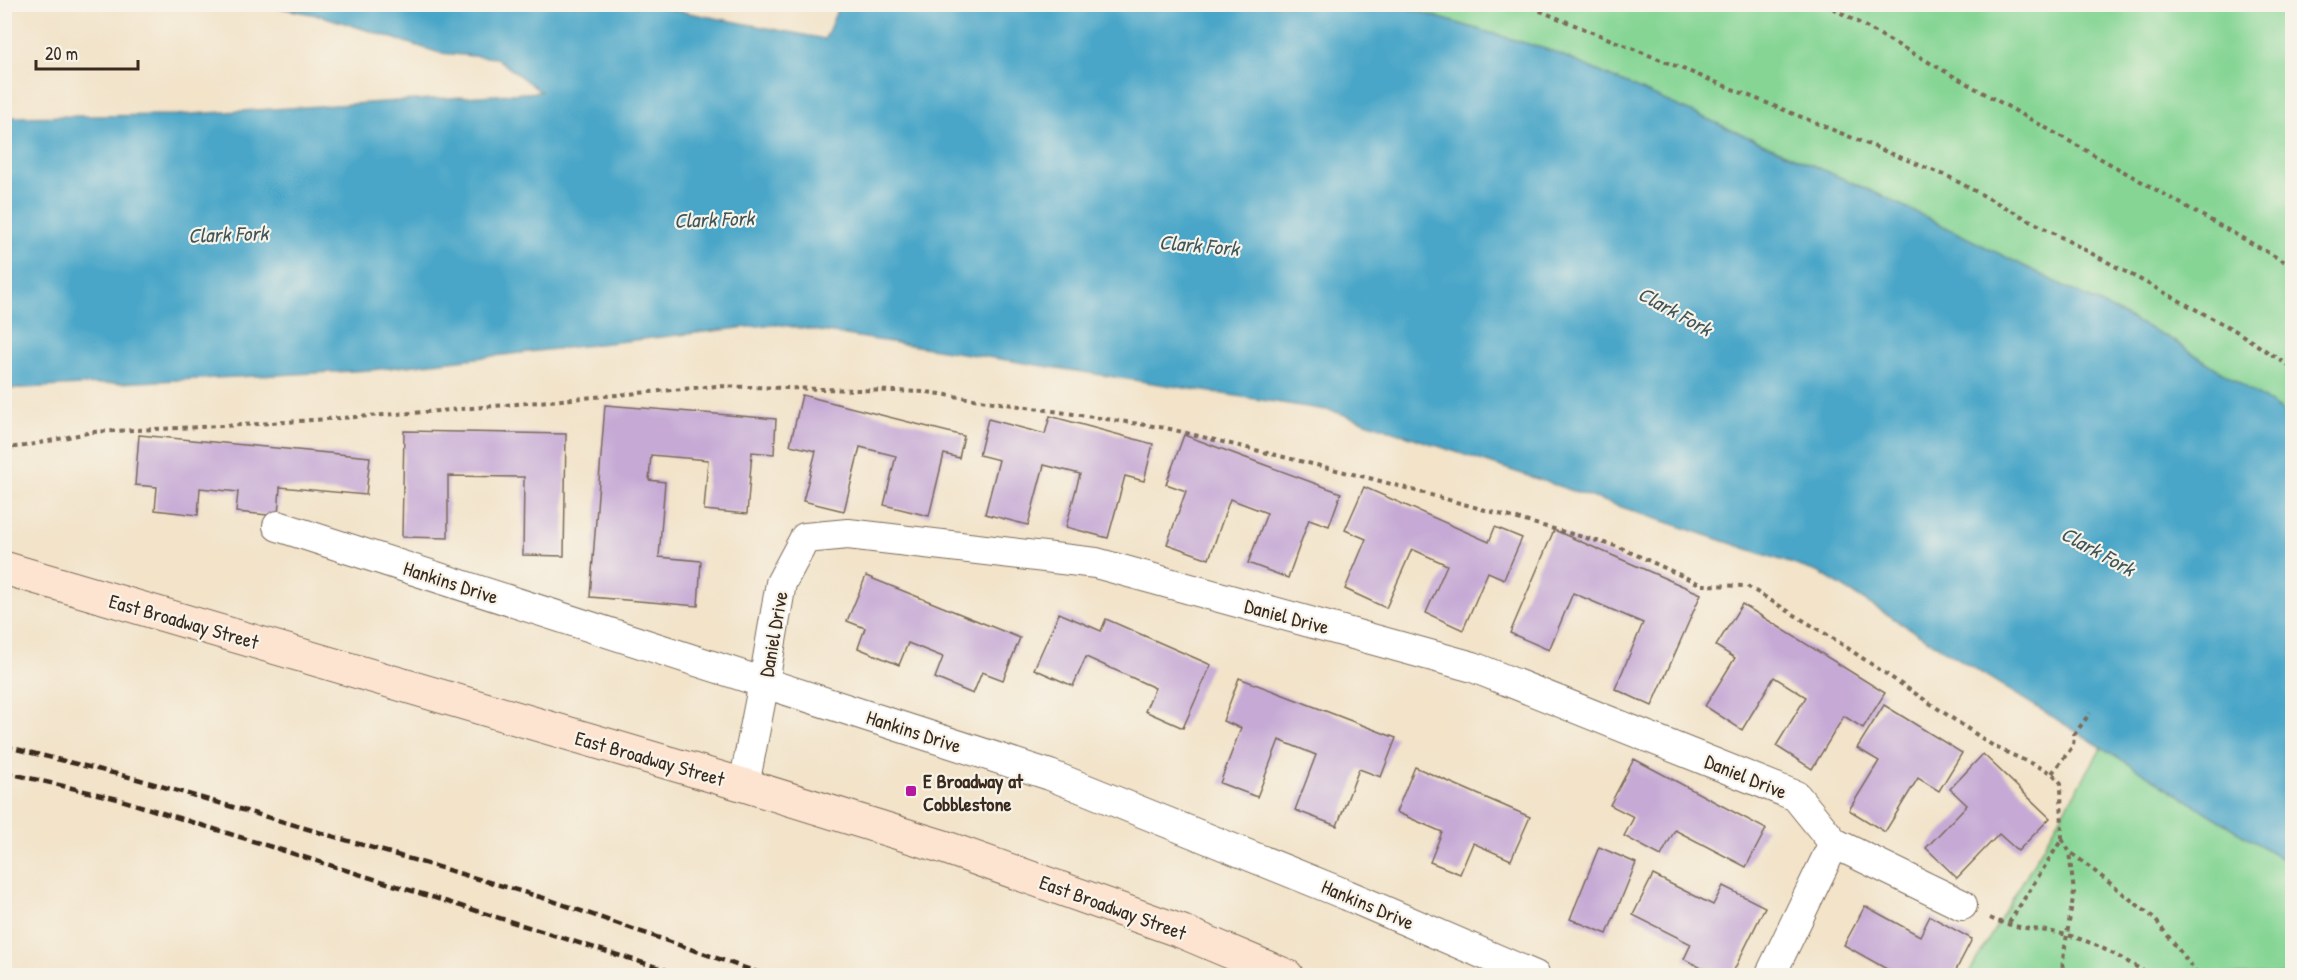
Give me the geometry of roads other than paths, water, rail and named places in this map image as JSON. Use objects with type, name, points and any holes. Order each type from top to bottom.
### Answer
[{"type":"main road","name":"East Broadway Street","points":[[4,568],[744,785],[955,851],[1183,932],[1287,975]]},
{"type":"street","name":"Hankins Drive","points":[[278,526],[1050,775],[1347,895],[1535,975]]},
{"type":"street","name":"Daniel Drive","points":[[744,785],[781,583],[805,538],[848,534],[1096,563],[1473,667],[1796,796],[1834,843]]},
{"type":"street","points":[[1770,975],[1834,843],[1962,905]]},
{"type":"water","name":"Clark Fork","points":[[265,5],[647,5],[825,39],[838,5],[1396,5],[1552,51],[1885,197],[2169,338],[2292,417],[2292,865],[1820,573],[1333,411],[775,324],[371,370],[5,389],[5,117],[176,115],[541,92],[496,58],[440,53],[322,16]]},
{"type":"railway","points":[[4,746],[137,779],[547,899],[768,976]]},
{"type":"railway","points":[[4,772],[118,799],[685,976]]},
{"type":"place","name":"E Broadway at Cobblestone","points":[[911,791]]}]
